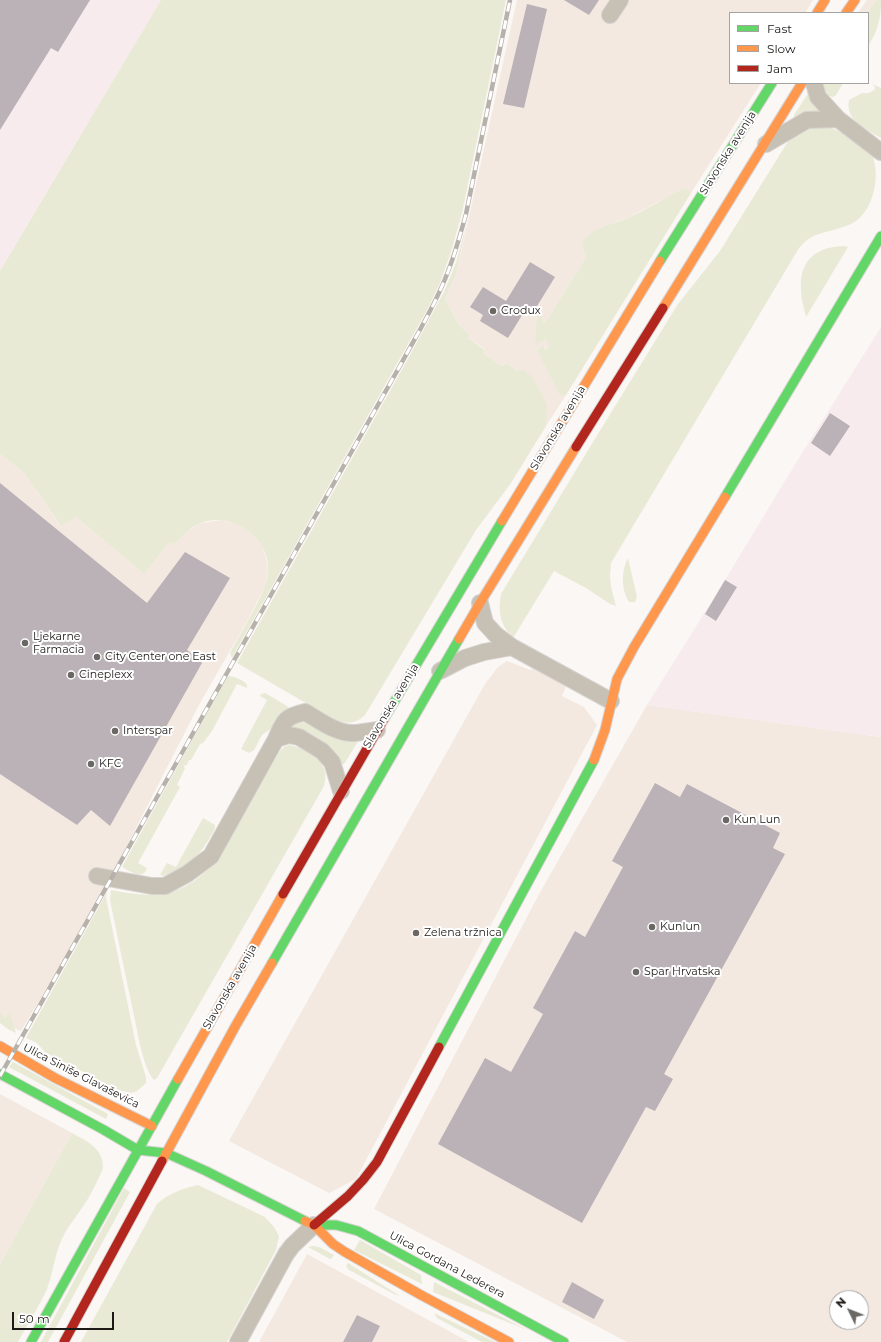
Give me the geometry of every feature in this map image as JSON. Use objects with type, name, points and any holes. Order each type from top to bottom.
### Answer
[{"type":"main road","points":[[818,12],[825,0]]},
{"type":"main road","points":[[847,12],[855,0]]},
{"type":"main road","name":"Slavonska avenija","points":[[31,1342],[138,1150],[153,1129],[341,791],[555,432],[771,84]]},
{"type":"main road","points":[[64,1342],[164,1150],[440,671],[480,603],[801,84]]},
{"type":"main road","points":[[314,1225],[350,1196],[377,1162],[594,761],[605,730],[617,679],[634,648],[680,574],[881,236]]},
{"type":"main road","name":"Ulica Siniše Glavaševića","points":[[0,1046],[153,1129]]},
{"type":"main road","points":[[0,1074],[138,1150]]},
{"type":"main road","name":"Ulica Gordana Lederera","points":[[138,1150],[164,1150],[314,1225],[333,1244],[345,1252],[420,1295],[509,1342]]},
{"type":"main road","points":[[347,1206],[350,1196]]},
{"type":"main road","points":[[349,1218],[358,1231]]},
{"type":"main road","name":"Ulica Gordana Lederera","points":[[314,1225],[343,1225],[358,1231],[564,1342]]},
{"type":"street","points":[[610,14],[620,0]]},
{"type":"street","points":[[814,84],[818,97],[838,119],[881,152]]},
{"type":"street","points":[[765,145],[807,120],[838,119]]},
{"type":"street","points":[[480,603],[485,623],[496,635],[512,647],[611,701]]},
{"type":"street","points":[[440,671],[465,658],[484,652],[512,647]]},
{"type":"street","points":[[97,876],[152,886],[165,886],[187,874],[211,856],[284,722],[292,715],[305,712],[327,725],[351,733],[377,730]]},
{"type":"street","points":[[276,739],[289,736],[298,737],[322,751],[332,762],[341,791]]},
{"type":"street","points":[[238,1342],[286,1254],[292,1246],[314,1225]]},
{"type":"shaded area","points":[[0,0],[161,0],[0,271]]},
{"type":"shaded area","points":[[517,0],[813,0],[806,12],[729,12],[729,84],[760,84],[691,193],[685,188],[627,218],[599,228],[586,257],[545,323],[543,323],[540,341],[545,339],[549,347],[545,350],[543,347],[566,395],[546,426],[548,411],[517,371],[507,363],[502,366],[483,353],[485,349],[468,338],[470,335],[459,325],[445,299],[456,275]]},
{"type":"shaded area","points":[[867,0],[876,0],[868,12],[859,12]]},
{"type":"shaded area","points":[[881,327],[881,737],[647,705],[794,466]]},
{"type":"shaded area","points":[[0,454],[24,473],[60,525],[76,517],[144,574],[170,542],[175,544],[185,532],[201,523],[222,520],[241,525],[253,534],[262,545],[267,562],[268,573],[265,586],[250,616],[200,703],[94,910],[21,1031],[4,1024],[0,1019]]},
{"type":"shaded area","name":"Zelena tržnica","points":[[507,661],[530,670],[538,667],[567,684],[562,696],[584,707],[597,725],[356,1179],[329,1193],[229,1141],[485,684],[498,667]]},
{"type":"shaded area","points":[[647,705],[881,737],[881,1342],[627,1342],[374,1209],[538,896]]},
{"type":"shaded area","points":[[0,1094],[72,1133],[0,1264]]},
{"type":"shaded area","points":[[307,1254],[469,1342],[259,1342]]},
{"type":"green space","points":[[161,0],[506,0],[462,213],[440,283],[426,312],[232,658],[230,653],[263,592],[268,573],[267,560],[263,549],[257,539],[248,530],[237,524],[225,521],[213,520],[201,523],[190,529],[175,544],[170,542],[144,574],[76,517],[61,526],[24,473],[0,454],[0,271]]},
{"type":"green space","points":[[876,0],[881,0],[880,19],[877,30],[869,44],[869,12],[868,12]]},
{"type":"green space","points":[[823,84],[842,84],[836,95],[833,97],[829,96],[825,91]]},
{"type":"green space","points":[[872,84],[881,88],[881,138],[863,128],[853,119],[850,114],[849,100],[862,93],[869,93],[875,89]]},
{"type":"green space","points":[[809,92],[820,112],[794,118],[794,115]]},
{"type":"green space","points":[[815,127],[829,127],[857,141],[871,153],[876,170],[876,179],[872,198],[868,207],[863,215],[851,224],[815,235],[799,248],[611,563],[611,587],[616,606],[610,604],[586,588],[554,571],[513,638],[505,628],[501,618],[501,594],[678,304],[720,251],[792,137],[801,130]]},
{"type":"green space","points":[[685,188],[691,193],[566,395],[560,395],[537,350],[543,346],[545,350],[549,347],[545,339],[535,346],[537,315],[539,311],[543,323],[545,323],[586,257],[582,242],[588,236],[598,229],[634,215]]},
{"type":"green space","points":[[467,222],[456,275],[445,299],[459,325],[470,335],[468,338],[485,350],[483,353],[502,366],[507,363],[517,371],[524,370],[532,377],[545,400],[548,411],[546,426],[511,483],[476,530],[365,715],[355,722],[347,723],[335,720],[237,663],[444,292],[456,263]]},
{"type":"green space","points":[[844,246],[848,247],[806,317],[802,300],[801,280],[806,263],[818,252],[825,249]]},
{"type":"green space","points":[[628,558],[637,597],[635,602],[629,602],[623,586],[623,574]]},
{"type":"green space","points":[[230,676],[238,678],[244,682],[247,685],[247,688],[237,684],[212,731],[203,743],[200,744],[191,760],[189,760],[188,765],[185,765],[177,785],[180,787],[138,863],[147,868],[145,872],[143,874],[136,874],[129,871],[122,867],[227,677]]},
{"type":"green space","points":[[265,693],[289,708],[281,714],[275,726],[262,735],[254,750],[249,753],[241,749],[267,700],[260,696],[261,694]]},
{"type":"green space","points":[[300,720],[359,740],[344,764],[342,764],[327,745],[320,739],[304,730],[289,728],[289,725]]},
{"type":"green space","points":[[290,745],[305,750],[318,758],[325,770],[324,786],[157,1078],[154,1080],[150,1075],[139,1041],[110,900],[111,890],[147,895],[165,893],[182,888],[198,878],[212,865],[280,751],[285,746]]},
{"type":"green space","points":[[203,818],[215,825],[215,829],[200,853],[181,869],[162,876],[160,875],[167,863],[176,867]]},
{"type":"green space","points":[[107,892],[106,898],[136,1045],[146,1077],[146,1083],[137,1091],[132,1093],[118,1090],[45,1052],[37,1043],[26,1038]]},
{"type":"green space","points":[[10,1012],[16,1033],[0,1023],[0,1013],[6,1018]]},
{"type":"green space","points":[[13,1062],[108,1114],[106,1119],[9,1067]]},
{"type":"green space","points":[[72,1133],[88,1142],[96,1149],[102,1159],[102,1170],[88,1198],[62,1238],[47,1289],[18,1342],[0,1342],[0,1264]]},
{"type":"green space","points":[[198,1185],[265,1217],[274,1227],[279,1236],[276,1250],[227,1342],[81,1342],[157,1204],[176,1192]]},
{"type":"green space","points":[[124,1188],[130,1192],[48,1342],[41,1342]]},
{"type":"green space","points":[[360,1240],[421,1275],[422,1284],[354,1250]]},
{"type":"green space","points":[[308,1247],[319,1247],[334,1255],[330,1259]]},
{"type":"green space","points":[[348,1263],[400,1296],[349,1270],[346,1266]]},
{"type":"green space","points":[[434,1282],[527,1330],[433,1292]]},
{"type":"green space","points":[[434,1313],[495,1342],[482,1342],[437,1318]]},
{"type":"building","points":[[0,0],[90,0],[58,52],[51,48],[0,130]]},
{"type":"building","points":[[564,0],[599,0],[589,15]]},
{"type":"building","points":[[527,4],[547,9],[524,108],[503,104]]},
{"type":"building","points":[[530,262],[555,277],[534,311],[527,307],[508,338],[480,321],[483,315],[470,307],[483,287],[506,301]]},
{"type":"building","points":[[830,413],[850,426],[830,456],[811,443]]},
{"type":"building","name":"City Center one East","points":[[0,483],[147,603],[185,552],[230,578],[187,650],[202,663],[110,826],[91,810],[77,825],[0,774]]},
{"type":"building","points":[[725,580],[737,587],[716,621],[705,614]]},
{"type":"building","name":"Spar Hrvatska","points":[[655,783],[680,797],[687,784],[780,833],[773,848],[785,854],[664,1074],[673,1079],[655,1111],[646,1107],[582,1223],[438,1144],[485,1058],[511,1072],[543,1014],[533,1008],[575,931],[585,937],[623,867],[612,861]]},
{"type":"building","points":[[572,1282],[604,1300],[594,1319],[562,1302]]},
{"type":"building","points":[[357,1315],[380,1326],[372,1342],[343,1342]]},
{"type":"railway","points":[[0,1076],[435,301],[451,263],[466,214],[510,0]]},
{"type":"traffic: fast","points":[[660,261],[771,84]]},
{"type":"traffic: fast","points":[[725,497],[881,236]]},
{"type":"traffic: fast","points":[[384,719],[502,521]]},
{"type":"traffic: fast","points":[[272,963],[459,639]]},
{"type":"traffic: fast","points":[[439,1047],[594,760]]},
{"type":"traffic: fast","points":[[0,1074],[138,1150],[166,1153],[206,1171],[305,1221]]},
{"type":"traffic: fast","points":[[31,1342],[178,1079]]},
{"type":"traffic: fast","points":[[314,1225],[336,1225],[358,1231],[564,1342]]},
{"type":"traffic: slow","points":[[818,12],[825,0]]},
{"type":"traffic: slow","points":[[847,12],[855,0]]},
{"type":"traffic: slow","points":[[663,308],[801,84]]},
{"type":"traffic: slow","points":[[502,521],[660,261]]},
{"type":"traffic: slow","points":[[459,639],[576,447]]},
{"type":"traffic: slow","points":[[594,760],[605,730],[617,679],[634,647],[725,497]]},
{"type":"traffic: slow","points":[[178,1079],[283,894]]},
{"type":"traffic: slow","points":[[162,1161],[236,1025],[272,963]]},
{"type":"traffic: slow","points":[[0,1046],[55,1078],[152,1126]]},
{"type":"traffic: slow","points":[[305,1221],[314,1225],[333,1244],[345,1252],[509,1342]]},
{"type":"traffic: jam","points":[[576,447],[663,308]]},
{"type":"traffic: jam","points":[[283,894],[384,719]]},
{"type":"traffic: jam","points":[[314,1225],[348,1196],[377,1162],[439,1047]]},
{"type":"traffic: jam","points":[[64,1342],[162,1161]]},
{"type":"place","name":"Crodux","points":[[493,311]]},
{"type":"place","name":"Ljekarne Farmacia","points":[[25,643]]},
{"type":"place","name":"City Center one East","points":[[97,657]]},
{"type":"place","name":"Cineplexx","points":[[71,675]]},
{"type":"place","name":"Interspar","points":[[115,731]]},
{"type":"place","name":"KFC","points":[[91,764]]},
{"type":"place","name":"Kun Lun","points":[[726,820]]},
{"type":"place","name":"Kunlun","points":[[652,927]]},
{"type":"place","name":"Zelena tržnica","points":[[416,933]]},
{"type":"place","name":"Spar Hrvatska","points":[[636,972]]}]
